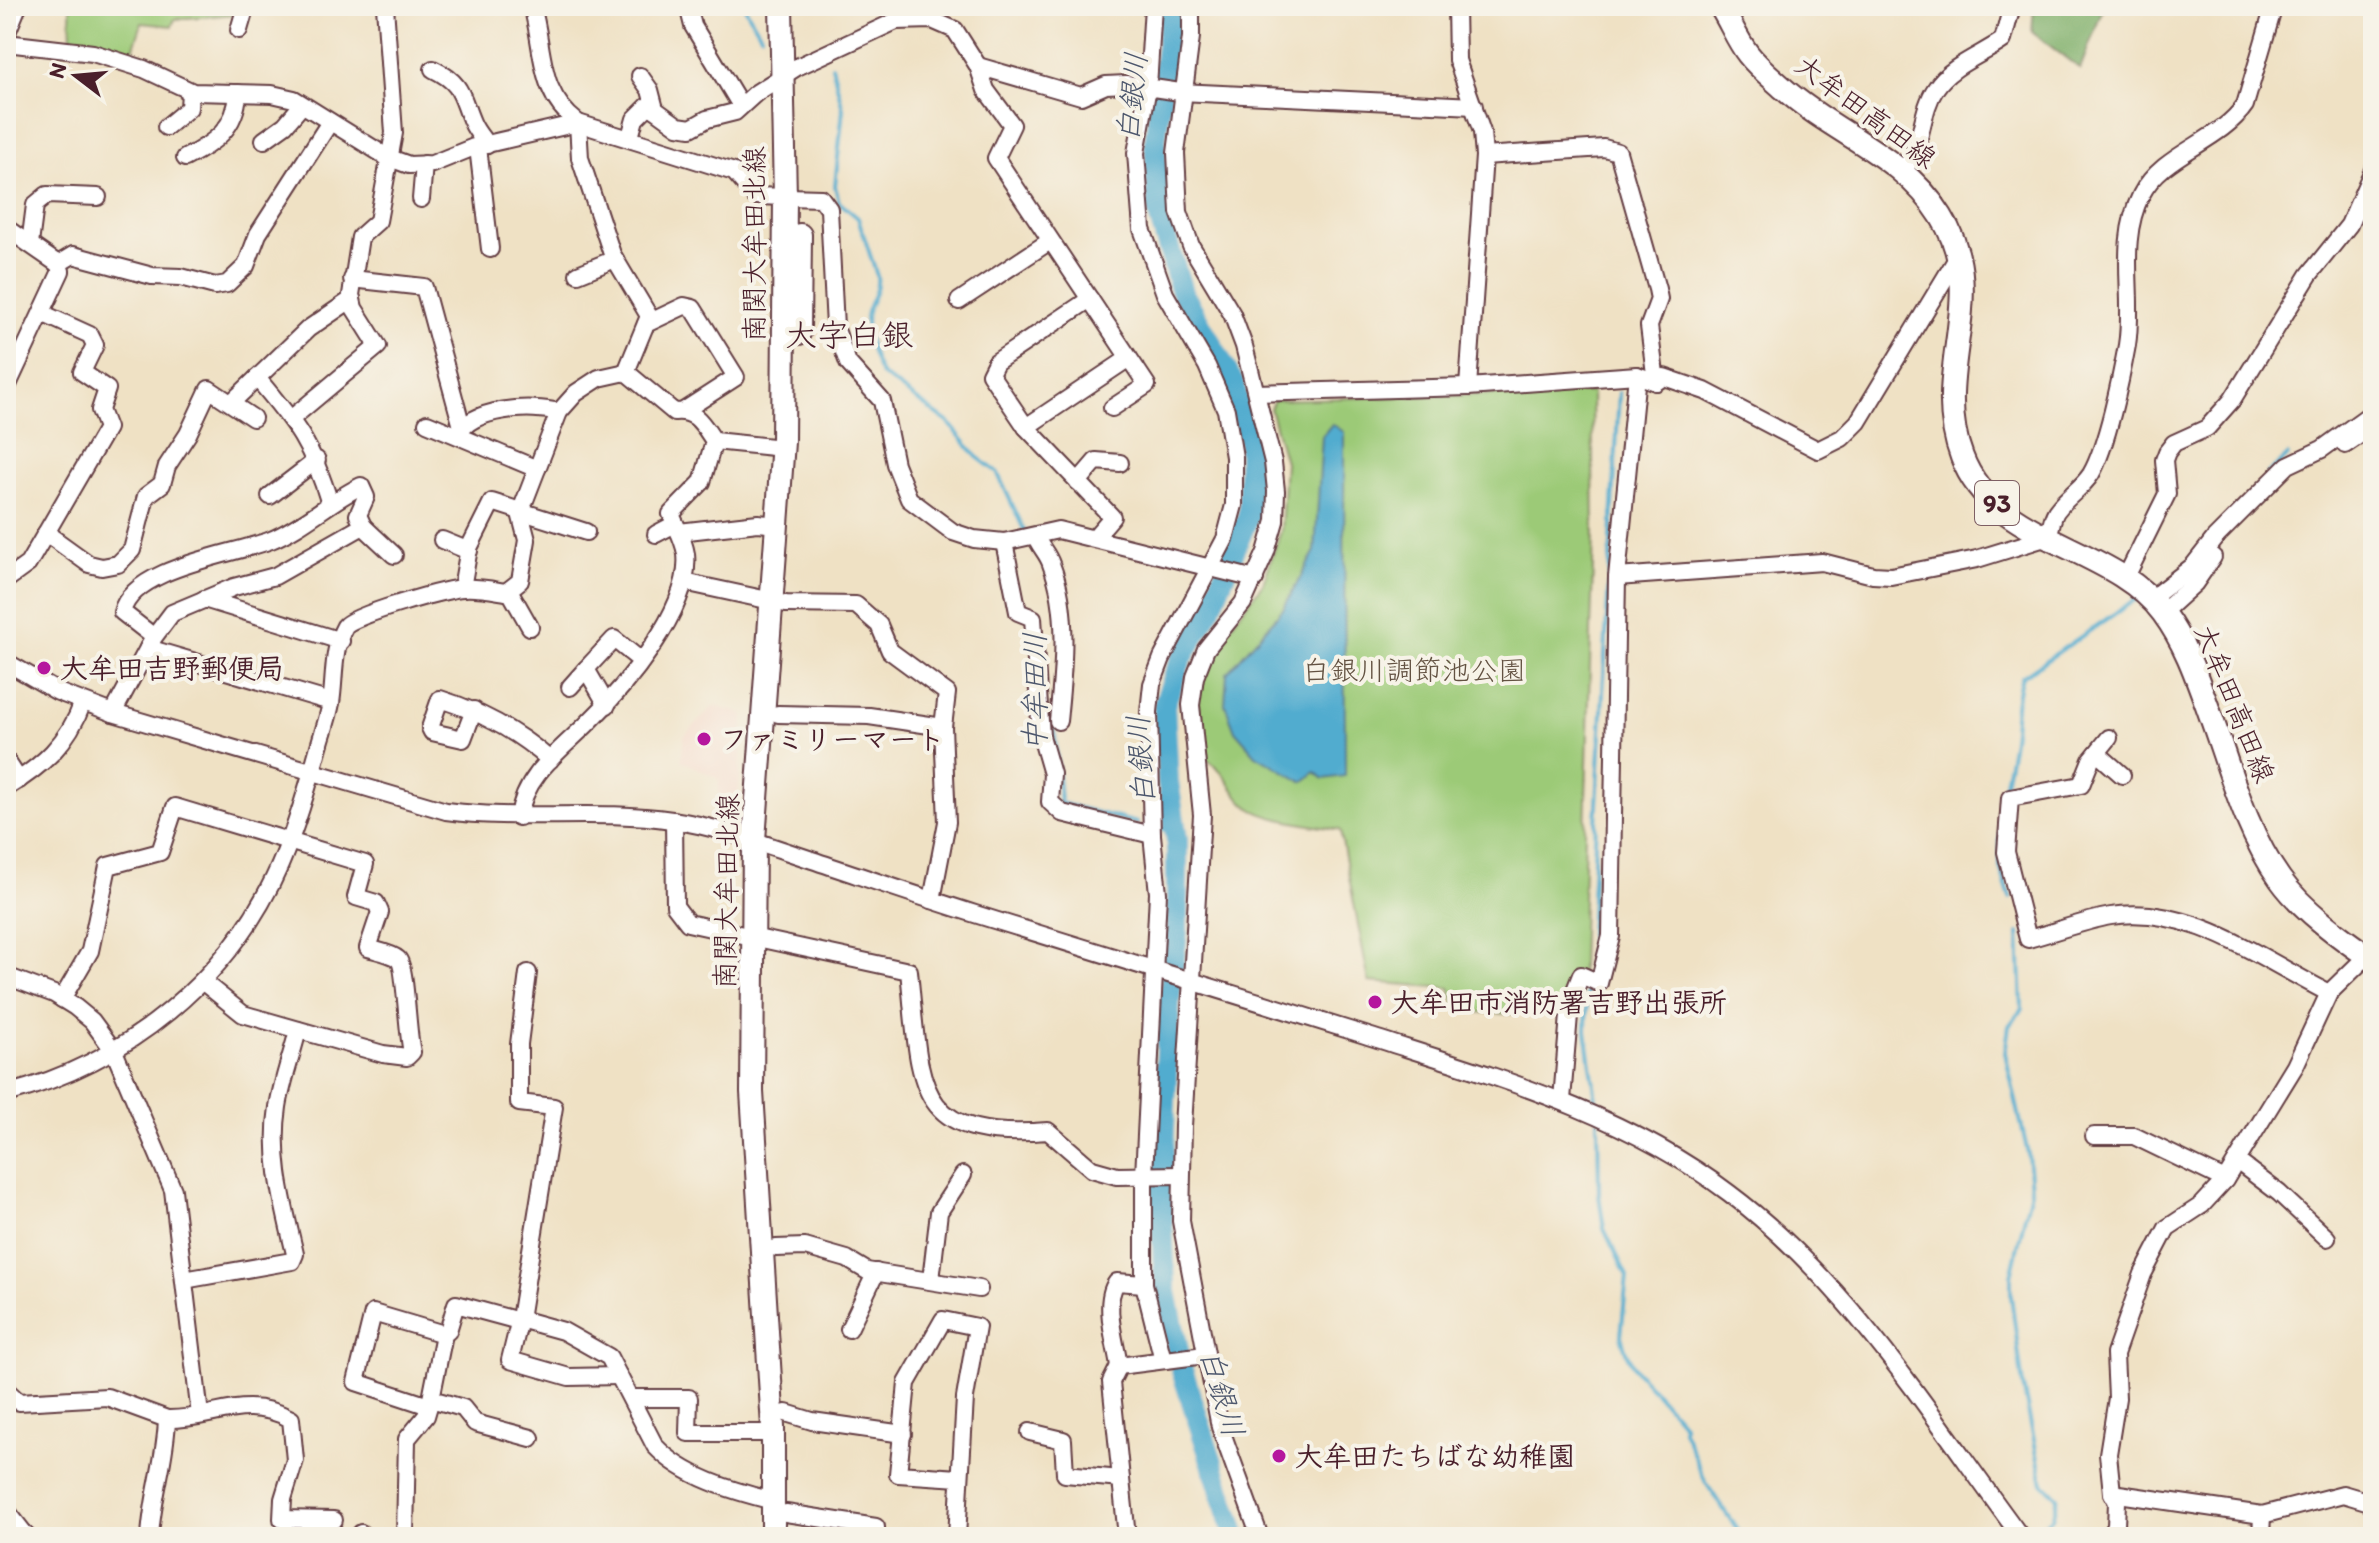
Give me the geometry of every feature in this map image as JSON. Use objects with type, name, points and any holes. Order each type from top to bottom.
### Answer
[{"type":"main road","name":"南関大牟田北線","points":[[781,6],[790,72]]},
{"type":"main road","name":"南関大牟田北線","points":[[786,1537],[779,1507],[773,1433],[752,1092],[761,843],[797,413],[790,72],[796,6]]},
{"type":"main road","name":"大牟田高田線","points":[[1720,6],[1748,54],[1784,89],[1903,170],[1939,212],[1959,254],[1963,306],[1950,386],[1950,413],[1963,461],[1990,498],[2048,537],[2126,577],[2157,605],[2186,646],[2256,839],[2280,880],[2303,904],[2370,958]]},
{"type":"main road","name":"南関大牟田北線","points":[[761,843],[778,714],[778,525],[792,198]]},
{"type":"main road","name":"南関大牟田北線","points":[[760,937],[786,1413],[779,1507],[773,1537]]},
{"type":"street","points":[[6,35],[18,6]]},
{"type":"street","points":[[292,418],[378,346],[352,299],[352,279],[360,237],[378,221],[391,158],[394,133],[385,6]]},
{"type":"street","points":[[532,6],[546,81],[559,109],[578,123],[734,172],[755,196],[821,198],[829,209],[835,327],[848,363],[882,401],[895,464],[909,499],[953,532],[974,539],[1004,542],[1058,530],[1250,578]]},
{"type":"street","points":[[688,6],[693,26],[741,106]]},
{"type":"street","points":[[1153,6],[1150,87],[1136,153],[1142,229],[1165,294],[1207,366],[1226,410],[1234,457],[1234,505],[1225,539],[1152,684],[1152,830],[1158,867],[1144,1284],[1167,1360]]},
{"type":"street","points":[[1191,6],[1176,153],[1179,212],[1191,246],[1232,314],[1256,393],[1273,462],[1276,491],[1275,521],[1250,578],[1243,603],[1206,649],[1195,677],[1191,724],[1202,815],[1178,1175],[1184,1247],[1220,1427],[1260,1537]]},
{"type":"street","points":[[1456,6],[1457,60],[1482,132],[1484,156],[1468,387]]},
{"type":"street","points":[[1903,170],[1913,160],[1926,109],[1936,87],[1950,73],[2003,40],[2012,6]]},
{"type":"street","points":[[1617,577],[1822,562],[1873,575],[1891,576],[1977,559],[2048,537],[2057,509],[2073,497],[2092,472],[2113,407],[2127,343],[2129,223],[2142,192],[2164,167],[2236,118],[2245,105],[2274,6]]},
{"type":"street","points":[[239,30],[251,7]]},
{"type":"street","points":[[630,137],[642,109],[649,105],[678,126],[691,128],[707,119],[735,112],[790,72],[896,21],[932,20],[955,30],[978,66],[986,90],[1012,125],[996,158],[1147,385],[1112,408]]},
{"type":"street","points":[[6,43],[93,53],[144,69],[190,91],[272,94],[302,105],[391,158],[409,165],[424,164],[482,146],[578,123]]},
{"type":"street","points":[[978,66],[1081,96],[1106,85],[1182,92],[1474,106]]},
{"type":"street","points":[[433,69],[456,85],[468,104],[471,121],[482,146],[490,249]]},
{"type":"street","points":[[640,76],[650,90],[655,109]]},
{"type":"street","points":[[166,127],[189,108],[190,91]]},
{"type":"street","points":[[185,158],[212,145],[231,125],[236,115],[238,93]]},
{"type":"street","points":[[264,140],[285,125],[302,105]]},
{"type":"street","points":[[58,264],[73,255],[152,276],[181,277],[215,286],[227,284],[246,266],[258,234],[330,122]]},
{"type":"street","points":[[578,123],[580,158],[615,259],[644,302],[649,316],[626,372]]},
{"type":"street","points":[[1484,156],[1604,148],[1618,152],[1659,299],[1649,326],[1656,382]]},
{"type":"street","points":[[421,199],[424,164]]},
{"type":"street","points":[[2126,577],[2167,494],[2164,460],[2167,452],[2174,443],[2207,428],[2232,400],[2309,275],[2349,225],[2373,170]]},
{"type":"street","points":[[30,244],[35,205],[47,195],[98,197]]},
{"type":"street","points":[[6,228],[58,264],[60,278],[6,389]]},
{"type":"street","points":[[959,301],[1050,241]]},
{"type":"street","points":[[1656,382],[1664,377],[1705,391],[1818,450],[1828,448],[1858,422],[1959,254]]},
{"type":"street","points":[[578,274],[615,259]]},
{"type":"street","points":[[352,279],[424,287],[459,433]]},
{"type":"street","points":[[231,403],[308,329],[352,299]]},
{"type":"street","points":[[1090,299],[996,362],[990,374],[1026,427],[1112,517],[1094,538]]},
{"type":"street","points":[[626,372],[674,412],[685,410],[736,377],[693,308],[684,306],[646,324]]},
{"type":"street","points":[[6,580],[28,564],[107,428],[100,410],[107,389],[82,372],[95,345],[90,335],[44,314]]},
{"type":"street","points":[[1026,427],[1129,358]]},
{"type":"street","points":[[6,1094],[71,1073],[114,1051],[152,1026],[202,981],[255,912],[290,841],[331,702],[332,674],[345,626],[355,617],[401,606],[436,591],[462,588],[509,590],[520,581],[527,540],[520,513],[559,412],[576,393],[599,378],[626,372]]},
{"type":"street","points":[[1256,393],[1468,387],[1637,375],[1656,382]]},
{"type":"street","points":[[1562,1100],[1570,1003],[1581,975],[1599,983],[1611,936],[1617,577],[1637,375]]},
{"type":"street","points":[[257,378],[292,418],[317,460],[330,504]]},
{"type":"street","points":[[46,533],[89,564],[102,567],[118,564],[132,550],[146,496],[162,484],[167,466],[188,434],[209,389],[253,418]]},
{"type":"street","points":[[459,433],[476,418],[541,408],[559,412]]},
{"type":"street","points":[[685,410],[698,417],[714,441]]},
{"type":"street","points":[[2157,605],[2215,538],[2288,465],[2322,449],[2373,412]]},
{"type":"street","points":[[427,423],[459,433],[537,469]]},
{"type":"street","points":[[2157,605],[2195,583],[2216,551],[2297,469],[2351,442],[2373,426]]},
{"type":"street","points":[[714,441],[783,448]]},
{"type":"street","points":[[519,817],[522,798],[550,760],[607,705],[676,606],[684,582],[686,556],[671,514],[702,482],[714,441]]},
{"type":"street","points":[[270,496],[317,460]]},
{"type":"street","points":[[1078,482],[1096,461],[1120,463]]},
{"type":"street","points":[[331,702],[151,642],[122,612],[126,597],[142,585],[212,556],[273,539],[361,486],[366,497],[358,515],[363,526],[394,555]]},
{"type":"street","points":[[462,588],[469,551],[492,502],[586,532]]},
{"type":"street","points":[[656,534],[677,528],[758,523],[778,525]]},
{"type":"street","points":[[113,713],[151,642],[172,613],[275,576],[363,526]]},
{"type":"street","points":[[1030,538],[1051,562],[1061,615],[1064,642],[1058,721]]},
{"type":"street","points":[[442,540],[469,551]]},
{"type":"street","points":[[1004,542],[1013,601],[1018,612],[1033,618],[1041,736],[1052,774],[1050,802],[1062,813],[1152,830]]},
{"type":"street","points":[[684,582],[780,602],[856,605],[879,625],[890,651],[947,693],[943,727],[947,822],[932,900]]},
{"type":"street","points":[[509,590],[530,627]]},
{"type":"street","points":[[204,599],[341,641]]},
{"type":"street","points":[[570,687],[614,639],[640,660]]},
{"type":"street","points":[[6,662],[83,702],[113,713],[446,811],[519,817],[624,816],[674,820],[761,843],[1562,1100],[1630,1131],[1687,1164],[1728,1192],[1798,1252],[1860,1322],[2021,1537]]},
{"type":"street","points":[[586,669],[607,705]]},
{"type":"street","points":[[6,760],[12,784],[40,767],[53,753],[83,702]]},
{"type":"street","points":[[474,710],[494,724],[508,726],[550,760]]},
{"type":"street","points":[[778,714],[869,716],[943,727]]},
{"type":"street","points":[[2109,738],[2097,753],[2081,785],[2010,798],[2006,852],[2028,939],[2113,916],[2147,916],[2208,929],[2329,993]]},
{"type":"street","points":[[2097,753],[2122,775]]},
{"type":"street","points":[[62,999],[90,951],[108,866],[160,852],[175,807],[365,864],[356,897],[376,903],[380,912],[368,948],[396,957],[403,966],[406,1031],[412,1052],[407,1057],[383,1054],[243,1014],[202,981]]},
{"type":"street","points":[[674,820],[675,906],[688,923],[909,971],[922,1079],[931,1102],[950,1119],[1003,1135],[1048,1131],[1092,1169],[1117,1176],[1178,1175]]},
{"type":"street","points":[[2110,1537],[2116,1526],[2117,1502],[2112,1493],[2108,1454],[2117,1398],[2115,1354],[2143,1274],[2167,1228],[2202,1205],[2225,1180],[2295,1066],[2329,993],[2370,958]]},
{"type":"street","points":[[528,973],[519,1044],[519,1103],[554,1107],[520,1320],[510,1360],[569,1377],[619,1376]]},
{"type":"street","points":[[6,976],[62,999],[92,1021],[114,1051],[170,1177],[200,1415]]},
{"type":"street","points":[[184,1280],[292,1261],[295,1254],[280,1189],[275,1136],[278,1106],[298,1030]]},
{"type":"street","points":[[2094,1136],[2134,1136],[2225,1180]]},
{"type":"street","points":[[2237,1161],[2279,1193],[2327,1238]]},
{"type":"street","points":[[931,1280],[939,1212],[963,1175]]},
{"type":"street","points":[[776,1248],[805,1247],[876,1272],[979,1289]]},
{"type":"street","points":[[849,1329],[876,1272]]},
{"type":"street","points":[[1127,1537],[1111,1382],[1119,1366],[1111,1312],[1113,1287],[1117,1282],[1144,1284]]},
{"type":"street","points":[[405,1537],[407,1439],[426,1416],[444,1334],[448,1331],[456,1304],[563,1331],[609,1357],[655,1446],[663,1455],[724,1487],[779,1507],[876,1527],[876,1537]]},
{"type":"street","points":[[444,1334],[373,1313],[356,1382],[463,1408],[475,1423],[531,1438]]},
{"type":"street","points":[[957,1537],[965,1398],[977,1327],[943,1320],[907,1383],[898,1474],[959,1478]]},
{"type":"street","points":[[1119,1366],[1205,1355]]},
{"type":"street","points":[[6,1390],[19,1402],[107,1397],[167,1419],[226,1408],[257,1407],[291,1419],[295,1460],[283,1499],[282,1519],[334,1520]]},
{"type":"street","points":[[631,1398],[689,1398],[688,1433],[773,1433]]},
{"type":"street","points":[[786,1413],[812,1421],[903,1434]]},
{"type":"street","points":[[150,1537],[152,1502],[167,1445],[167,1419]]},
{"type":"street","points":[[1030,1432],[1063,1440],[1065,1474],[1121,1479]]},
{"type":"street","points":[[2112,1493],[2262,1515],[2343,1494],[2373,1503]]},
{"type":"street","points":[[6,1510],[27,1537]]},
{"type":"street","points":[[2261,1537],[2262,1515]]},
{"type":"shaded area","points":[[714,706],[744,714],[738,800],[718,814],[719,779],[681,760],[684,736]]},
{"type":"green space","points":[[70,6],[236,6],[235,14],[175,19],[172,26],[142,23],[131,56],[71,42]]},
{"type":"green space","points":[[2034,6],[2104,6],[2080,69],[2032,32]]},
{"type":"green space","name":"白銀川調節池公園","points":[[1592,392],[1594,530],[1580,1001],[1510,1014],[1457,1011],[1450,988],[1369,982],[1340,830],[1268,816],[1242,801],[1222,773],[1202,758],[1198,698],[1215,647],[1263,583],[1281,531],[1285,462],[1270,408],[1274,400]]},
{"type":"water","points":[[1332,424],[1344,432],[1345,776],[1324,779],[1315,772],[1303,782],[1256,755],[1235,731],[1225,704],[1227,673],[1283,609],[1315,551],[1322,436]]},
{"type":"waterway","name":"中牟田川","points":[[744,6],[761,35]]},
{"type":"waterway","name":"白銀川","points":[[1172,6],[1155,143],[1158,212],[1182,292],[1233,383],[1249,441],[1249,514],[1210,609],[1181,659],[1164,705],[1168,782],[1177,840],[1177,930],[1169,1003],[1161,1202],[1165,1287],[1182,1370],[1236,1537]]},
{"type":"waterway","name":"中牟田川","points":[[832,66],[843,109],[835,186],[839,202],[858,218],[877,276],[866,326],[878,368],[881,374],[949,423],[977,457],[997,472],[1026,534]]},
{"type":"waterway","points":[[1588,974],[1619,393]]},
{"type":"waterway","points":[[2268,474],[2288,456]]},
{"type":"waterway","points":[[2001,816],[2022,677],[2139,597]]},
{"type":"waterway","name":"中牟田川","points":[[1054,724],[1060,803],[1137,823]]},
{"type":"waterway","points":[[2000,824],[2000,867],[2010,898]]},
{"type":"waterway","name":"中牟田川","points":[[1157,828],[1175,832]]},
{"type":"waterway","points":[[2019,933],[2022,1009],[2009,1026],[2005,1053],[2028,1154],[2031,1190],[2011,1276],[2011,1296],[2023,1386],[2043,1484],[2058,1497],[2052,1518],[2028,1537]]},
{"type":"waterway","points":[[1587,983],[1586,1031],[1598,1113]]},
{"type":"waterway","points":[[1598,1121],[1599,1195],[1604,1229],[1627,1276],[1621,1336],[1626,1352],[1634,1368],[1683,1424],[1706,1483],[1742,1537]]},
{"type":"place","name":"大牟田吉野郵便局","points":[[44,668]]},
{"type":"place","name":"ファミリーマート","points":[[704,739]]},
{"type":"place","name":"大牟田市消防署吉野出張所","points":[[1375,1002]]},
{"type":"place","name":"大牟田たちばな幼稚園","points":[[1279,1456]]},
{"type":"district","name":"大字白銀","points":[[849,335]]}]
